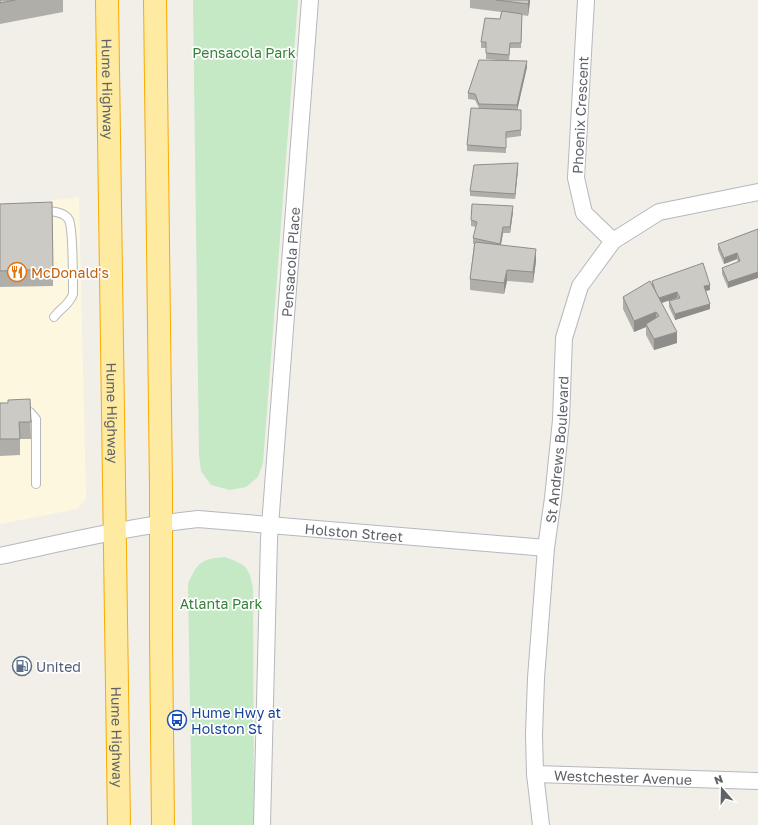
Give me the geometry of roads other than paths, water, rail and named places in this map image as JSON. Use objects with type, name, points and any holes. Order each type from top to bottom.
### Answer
[{"type":"highway","name":"Hume Highway","points":[[107,0],[119,825]]},
{"type":"highway","points":[[155,0],[163,825]]},
{"type":"street","name":"Pensacola Place","points":[[262,825],[270,524],[310,0]]},
{"type":"street","name":"Phoenix Crescent","points":[[586,0],[576,178],[584,213],[613,241]]},
{"type":"street","name":"St Andrews Boulevard","points":[[541,825],[535,774],[534,735],[536,678],[546,548],[560,428],[564,338],[580,286],[613,241],[659,212],[758,192]]},
{"type":"street","name":"Holston Street","points":[[0,556],[88,537],[161,523],[198,518],[546,548]]},
{"type":"street","name":"Westchester Avenue","points":[[535,774],[758,781]]},
{"type":"lane","points":[[36,211],[50,211],[63,215],[69,221],[71,233],[73,294],[70,303],[58,311],[54,317]]},
{"type":"lane","points":[[0,413],[30,412],[36,418],[36,484]]},
{"type":"place","name":"McDonald's","points":[[17,272]]},
{"type":"place","name":"United","points":[[22,666]]},
{"type":"place","name":"Hume Hwy at Holston St","points":[[177,720]]},
{"type":"park label","name":"Pensacola Park","points":[[244,52]]},
{"type":"park label","name":"Atlanta Park","points":[[221,603]]}]
